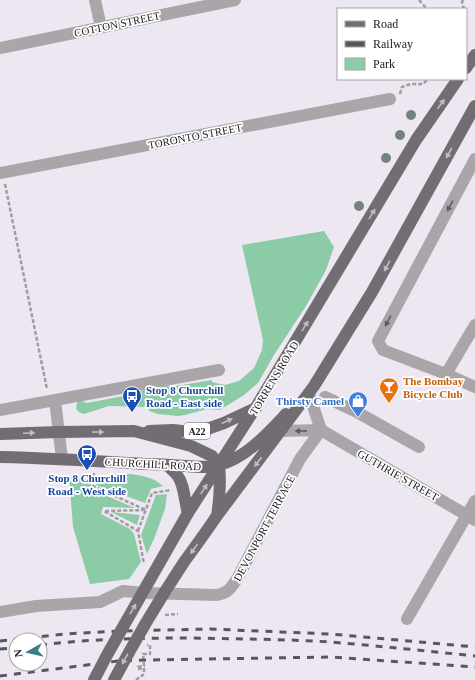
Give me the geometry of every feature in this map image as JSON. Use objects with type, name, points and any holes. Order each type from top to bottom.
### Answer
[{"type":"main road","points":[[467,67],[475,55]]},
{"type":"main road","name":"TORRENS ROAD","points":[[94,680],[188,513],[256,407],[416,140],[457,80]]},
{"type":"main road","points":[[114,680],[160,600],[185,561],[216,517],[312,390],[372,292],[475,106]]},
{"type":"main road","points":[[216,517],[220,500],[221,485],[219,465],[234,459],[254,445],[312,390]]},
{"type":"main road","name":"A22","points":[[134,431],[173,430],[190,432],[210,428],[224,423],[256,407]]},
{"type":"main road","name":"CHURCHILL ROAD","points":[[0,434],[134,431],[191,446],[212,456],[219,465],[206,468],[62,459],[0,457]]},
{"type":"main road","points":[[167,465],[178,476],[183,488],[188,513]]},
{"type":"street","points":[[95,0],[101,27]]},
{"type":"street","name":"COTTON STREET","points":[[0,48],[235,0]]},
{"type":"street","name":"TORONTO STREET","points":[[1,172],[394,97]]},
{"type":"street","points":[[474,164],[378,341],[383,350],[446,374],[475,387]]},
{"type":"street","points":[[446,374],[475,326]]},
{"type":"street","points":[[0,410],[219,370]]},
{"type":"street","points":[[281,431],[320,430],[312,390]]},
{"type":"street","points":[[325,396],[419,447]]},
{"type":"street","points":[[52,401],[59,432],[62,459]]},
{"type":"street","name":"GUTHRIE STREET","points":[[320,430],[471,517]]},
{"type":"street","name":"DEVONPORT TERRACE","points":[[0,612],[36,606],[100,602],[123,591],[145,593],[224,594],[237,579],[300,459],[320,430]]},
{"type":"street","points":[[407,619],[471,517],[475,501]]},
{"type":"path","points":[[419,0],[426,8]]},
{"type":"path","points":[[394,97],[402,87],[411,84],[423,84],[427,80]]},
{"type":"path","points":[[1,172],[52,401]]},
{"type":"path","points":[[94,470],[93,486],[146,510]]},
{"type":"path","points":[[144,569],[144,561],[138,531],[152,493],[172,490]]},
{"type":"path","points":[[138,531],[104,511],[146,510]]},
{"type":"green space","points":[[324,231],[334,247],[326,270],[306,306],[274,355],[258,383],[244,395],[220,410],[207,409],[178,416],[158,414],[149,411],[148,407],[109,406],[84,414],[76,409],[79,400],[87,403],[139,393],[148,385],[163,383],[170,387],[212,380],[212,382],[225,385],[239,381],[254,368],[262,350],[263,340],[242,245]]},
{"type":"green space","points":[[131,474],[148,477],[163,486],[151,489],[145,503],[96,485],[97,479],[105,479],[110,475]]},
{"type":"green space","points":[[69,477],[91,480],[91,489],[135,508],[103,507],[101,514],[130,529],[134,534],[141,562],[129,579],[90,584],[73,527]]},
{"type":"green space","points":[[167,494],[165,509],[147,554],[141,535],[156,495]]},
{"type":"green space","points":[[111,512],[140,515],[137,525]]},
{"type":"railway","points":[[0,641],[64,634],[210,629],[330,634],[475,647]]},
{"type":"railway","points":[[48,644],[78,641],[134,639],[191,638],[278,640],[330,642],[475,656]]},
{"type":"railway","points":[[0,649],[8,648]]},
{"type":"railway","points":[[0,676],[118,661],[147,660],[331,657],[475,667]]},
{"type":"place","name":"The Bombay Bicycle Club","points":[[389,404]]},
{"type":"place","name":"Stop 8 Churchill Road - East side","points":[[132,413]]},
{"type":"place","name":"Thirsty Camel","points":[[358,418]]},
{"type":"place","name":"Stop 8 Churchill Road - West side","points":[[87,471]]}]
